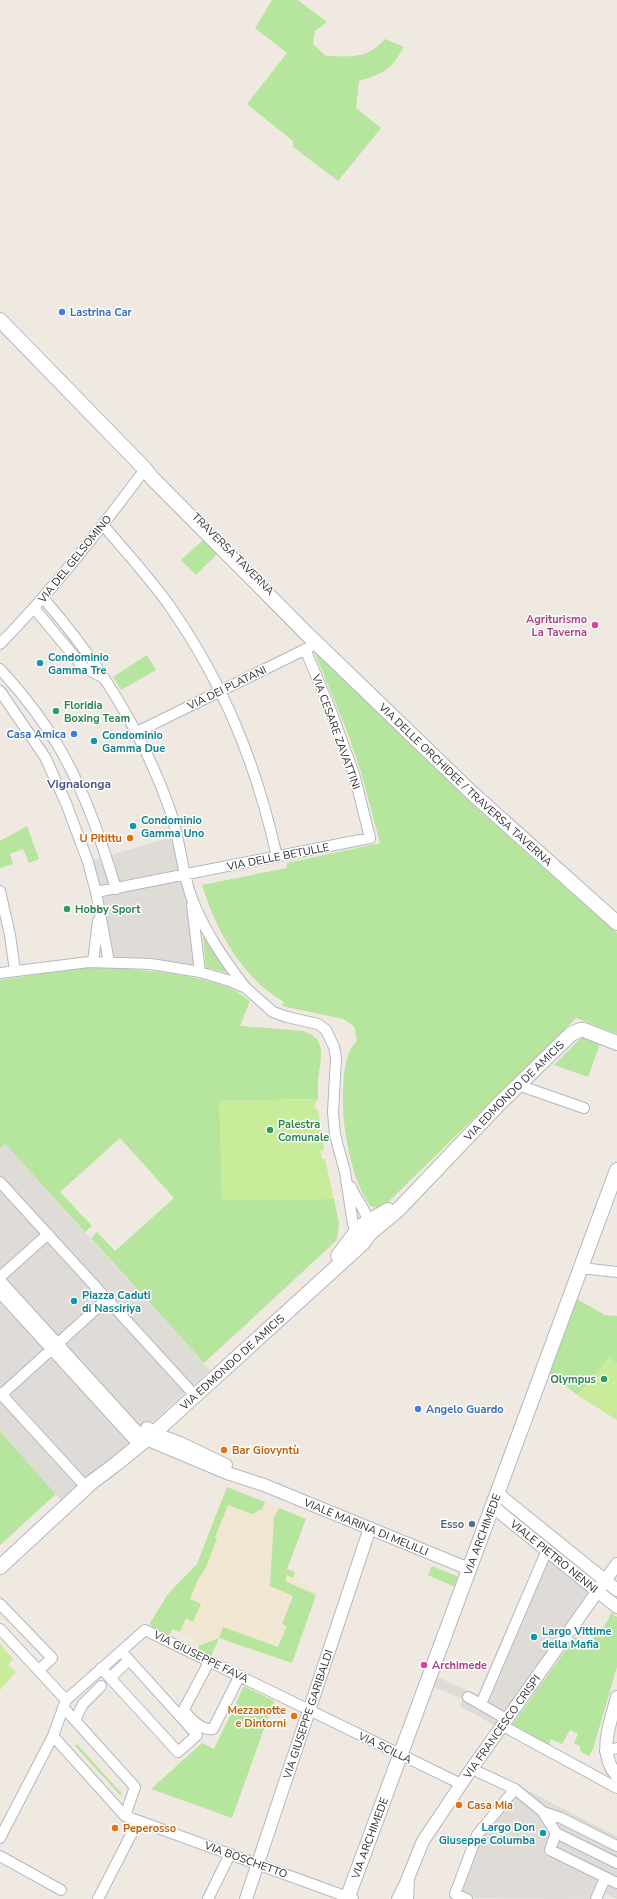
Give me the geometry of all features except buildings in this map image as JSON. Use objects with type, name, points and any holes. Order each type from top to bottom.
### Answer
[{"type":"main road","points":[[0,320],[145,469]]},
{"type":"main road","name":"VIA DELLE ORCHIDEE / TRAVERSA TAVERNA","points":[[145,469],[152,478],[306,633],[311,646],[617,923]]},
{"type":"main road","name":"VIA EDMONDO DE AMICIS","points":[[423,1182],[518,1085],[569,1036],[576,1031],[584,1030],[617,1043]]},
{"type":"main road","name":"VIA ARCHIMEDE","points":[[350,1898],[469,1569],[581,1268],[615,1183],[617,1170]]},
{"type":"main road","points":[[363,1229],[399,1209],[423,1182]]},
{"type":"main road","points":[[363,1229],[423,1182]]},
{"type":"main road","name":"VIA EDMONDO DE AMICIS","points":[[147,1433],[189,1389],[342,1253],[363,1229]]},
{"type":"main road","name":"VIA EDMONDO DE AMICIS","points":[[0,1567],[89,1484],[110,1461],[147,1433],[363,1243],[363,1229]]},
{"type":"street","name":"VIA DEL GELSOMINO","points":[[0,644],[44,598],[103,525],[145,469]]},
{"type":"street","points":[[103,525],[168,604],[196,646],[221,690],[239,730],[255,772],[268,814],[278,857]]},
{"type":"street","points":[[44,598],[106,679],[137,732],[170,809],[178,835],[191,895],[200,972]]},
{"type":"street","points":[[34,608],[83,667],[106,679]]},
{"type":"street","name":"VIA DEI PLATANI","points":[[137,732],[311,646]]},
{"type":"street","name":"VIA CESARE ZAVATTINI","points":[[311,646],[331,711],[354,774],[370,838]]},
{"type":"street","points":[[0,669],[23,695],[58,744],[84,796],[104,850],[116,889]]},
{"type":"street","points":[[0,692],[45,757],[66,803],[88,862],[96,892],[109,962]]},
{"type":"street","points":[[26,728],[41,719]]},
{"type":"street","points":[[66,803],[84,796]]},
{"type":"street","name":"VIA DELLE BETULLE","points":[[96,892],[186,876],[370,838]]},
{"type":"street","points":[[0,891],[10,935],[15,971]]},
{"type":"street","points":[[191,895],[212,941],[246,988],[273,1012],[318,1024],[326,1030],[332,1040],[336,1058],[333,1106],[335,1135],[363,1229]]},
{"type":"street","points":[[93,962],[99,911]]},
{"type":"street","points":[[0,973],[93,962],[151,964],[200,972],[246,988]]},
{"type":"street","points":[[518,1085],[584,1108]]},
{"type":"street","points":[[345,1172],[362,1208],[363,1229]]},
{"type":"street","points":[[0,1182],[189,1389]]},
{"type":"street","points":[[0,1277],[48,1234]]},
{"type":"street","points":[[581,1268],[617,1272]]},
{"type":"street","points":[[0,1280],[54,1347]]},
{"type":"street","points":[[0,1293],[54,1347],[147,1433]]},
{"type":"street","points":[[89,1484],[1,1394],[107,1299]]},
{"type":"street","name":"VIALE MARINA DI MELILLI","points":[[147,1433],[180,1443],[264,1485],[469,1569]]},
{"type":"street","name":"VIALE MARINA DI MELILLI","points":[[147,1433],[227,1474],[264,1485]]},
{"type":"street","name":"VIALE PIETRO NENNI","points":[[495,1499],[547,1550],[617,1607]]},
{"type":"street","name":"VIALE PIETRO NENNI","points":[[495,1499],[617,1590]]},
{"type":"street","name":"VIA GIUSEPPE GARIBALDI","points":[[246,1899],[370,1528]]},
{"type":"street","points":[[480,1704],[547,1550]]},
{"type":"street","name":"VIA FRANCESCO CRISPI","points":[[407,1899],[408,1878],[423,1841],[461,1784],[617,1564]]},
{"type":"street","points":[[0,1604],[52,1658],[39,1670]]},
{"type":"street","points":[[0,1628],[39,1670],[65,1703],[75,1720],[135,1787],[125,1816],[53,1736]]},
{"type":"street","name":"VIA GIUSEPPE FAVA","points":[[65,1703],[101,1668],[145,1630],[309,1710]]},
{"type":"street","points":[[101,1668],[178,1752],[197,1734],[121,1651]]},
{"type":"street","points":[[110,1678],[129,1660]]},
{"type":"street","points":[[209,1662],[184,1709],[186,1713],[203,1728],[208,1730],[213,1729],[239,1677]]},
{"type":"street","points":[[75,1720],[83,1704],[101,1686]]},
{"type":"street","points":[[468,1697],[505,1723],[617,1788]]},
{"type":"street","points":[[601,1780],[616,1772],[609,1765],[611,1749],[607,1735],[617,1697]]},
{"type":"street","points":[[0,1838],[53,1736],[65,1703]]},
{"type":"street","name":"VIA SCILLA","points":[[309,1710],[461,1784]]},
{"type":"street","points":[[472,1769],[515,1789],[543,1812],[556,1833],[617,1863]]},
{"type":"street","points":[[467,1899],[454,1894],[477,1835],[515,1789]]},
{"type":"street","points":[[543,1812],[561,1818],[617,1846]]},
{"type":"street","name":"VIA BOSCHETTO","points":[[125,1816],[350,1898]]},
{"type":"street","points":[[98,1899],[138,1821]]},
{"type":"street","points":[[556,1833],[550,1850],[617,1883]]},
{"type":"street","points":[[208,1899],[230,1854]]},
{"type":"street","points":[[0,1856],[61,1890]]},
{"type":"street","points":[[397,1899],[408,1878]]},
{"type":"street","points":[[596,1899],[605,1878]]},
{"type":"shaded area","points":[[178,835],[200,972],[109,962],[88,862]]},
{"type":"shaded area","name":"Piazza Caduti di Nassiriya","points":[[5,1144],[210,1370],[110,1461],[66,1506],[0,1431],[0,1148]]},
{"type":"shaded area","points":[[227,1487],[306,1519],[287,1569],[300,1574],[297,1581],[317,1589],[292,1663],[219,1638],[211,1656],[200,1650],[191,1636],[172,1629],[170,1635],[152,1627],[150,1623],[168,1594],[197,1564]]},
{"type":"shaded area","name":"Largo Vittime della Mafia","points":[[543,1546],[598,1591],[501,1729],[460,1706],[462,1699],[427,1684],[431,1674],[478,1695]]},
{"type":"shaded area","name":"Largo Don Giuseppe Columba","points":[[479,1767],[617,1836],[617,1899],[605,1894],[602,1899],[449,1898],[477,1823],[482,1823],[507,1788]]},
{"type":"green space","points":[[272,0],[298,0],[327,22],[315,31],[313,44],[326,56],[351,56],[365,54],[378,46],[385,39],[404,47],[395,61],[386,70],[375,76],[359,81],[356,108],[381,128],[338,181],[293,147],[293,141],[247,104],[287,53],[255,28]]},
{"type":"green space","points":[[203,540],[217,554],[196,575],[181,560]]},
{"type":"green space","points":[[314,651],[475,807],[617,933],[617,1034],[576,1018],[383,1207],[377,1208],[370,1206],[360,1188],[348,1150],[345,1130],[343,1097],[345,1069],[351,1047],[357,1041],[354,1026],[343,1019],[282,1006],[284,1002],[255,980],[232,951],[215,919],[202,885],[287,868],[287,863],[380,843],[361,772],[348,734]]},
{"type":"green space","points":[[147,655],[156,670],[121,690],[113,677]]},
{"type":"green space","points":[[27,826],[39,859],[29,863],[23,849],[10,854],[13,864],[0,868],[0,841]]},
{"type":"green space","points":[[203,936],[227,973],[206,967]]},
{"type":"green space","points":[[81,968],[126,969],[156,972],[185,976],[220,984],[235,990],[250,1001],[240,1026],[303,1031],[317,1039],[320,1044],[321,1057],[318,1080],[318,1099],[220,1101],[222,1200],[334,1199],[339,1223],[337,1240],[204,1363],[91,1238],[97,1232],[115,1251],[174,1198],[120,1138],[60,1192],[92,1226],[85,1232],[5,1144],[0,1148],[0,980]]},
{"type":"green space","points":[[582,1037],[600,1044],[588,1077],[554,1065]]},
{"type":"green space","name":"Palestra Comunale","points":[[318,1099],[315,1103],[315,1108],[318,1110],[324,1150],[321,1151],[322,1159],[325,1159],[334,1199],[222,1200],[219,1101]]},
{"type":"green space","points":[[575,1298],[605,1315],[617,1316],[617,1364],[609,1358],[577,1395],[548,1372]]},
{"type":"green space","name":"Olympus","points":[[609,1358],[617,1364],[617,1420],[577,1395]]},
{"type":"green space","points":[[0,1431],[56,1494],[0,1545]]},
{"type":"green space","points":[[227,1487],[265,1502],[262,1509],[252,1514],[228,1505],[215,1537],[217,1538],[209,1559],[202,1575],[199,1577],[190,1599],[201,1604],[193,1622],[186,1618],[180,1632],[172,1629],[170,1635],[152,1627],[150,1623],[168,1594],[197,1564]]},
{"type":"green space","points":[[279,1508],[306,1519],[287,1569],[295,1572],[293,1578],[287,1575],[285,1581],[316,1595],[292,1663],[219,1638],[223,1627],[278,1647],[287,1626],[282,1624],[293,1596],[270,1586],[274,1518]]},
{"type":"green space","points":[[432,1566],[459,1577],[455,1587],[428,1575]]},
{"type":"green space","points":[[611,1613],[617,1617],[617,1667],[593,1749],[589,1756],[580,1751],[580,1746],[574,1743],[578,1734],[570,1730],[562,1744],[551,1739],[549,1745],[512,1725],[575,1637],[590,1647],[594,1641],[592,1640],[607,1622]]},
{"type":"green space","points":[[219,1638],[211,1656],[200,1650],[198,1646]]},
{"type":"green space","points":[[0,1644],[13,1659],[8,1665],[16,1672],[0,1690]]},
{"type":"green space","points":[[244,1686],[274,1701],[232,1818],[151,1789],[202,1743],[214,1749]]},
{"type":"green space","points":[[77,1744],[122,1794],[120,1795],[75,1746]]},
{"type":"place","name":"Lastrina Car","points":[[62,312]]},
{"type":"place","name":"Agriturismo La Taverna","points":[[595,625]]},
{"type":"place","name":"Condominio Gamma Tre","points":[[40,663]]},
{"type":"place","name":"Floridia Boxing Team","points":[[56,711]]},
{"type":"place","name":"Casa Amica","points":[[74,734]]},
{"type":"place","name":"Condominio Gamma Due","points":[[94,741]]},
{"type":"place","name":"Condominio Gamma Uno","points":[[133,826]]},
{"type":"place","name":"U Pitittu","points":[[130,838]]},
{"type":"place","name":"Hobby Sport","points":[[67,909]]},
{"type":"place","name":"Palestra Comunale","points":[[270,1130]]},
{"type":"place","name":"Piazza Caduti di Nassiriya","points":[[74,1301]]},
{"type":"place","name":"Olympus","points":[[604,1379]]},
{"type":"place","name":"Angelo Guardo","points":[[418,1409]]},
{"type":"place","name":"Bar Giovyntù","points":[[224,1450]]},
{"type":"place","name":"Esso","points":[[472,1524]]},
{"type":"place","name":"Largo Vittime della Mafia","points":[[534,1637]]},
{"type":"place","name":"Archimede","points":[[424,1665]]},
{"type":"place","name":"Mezzanotte e Dintorni","points":[[294,1716]]},
{"type":"place","name":"Casa Mia","points":[[459,1805]]},
{"type":"place","name":"Peperosso","points":[[115,1828]]},
{"type":"place","name":"Largo Don Giuseppe Columba","points":[[543,1833]]},
{"type":"district","name":"Vignalonga","points":[[79,784]]}]
